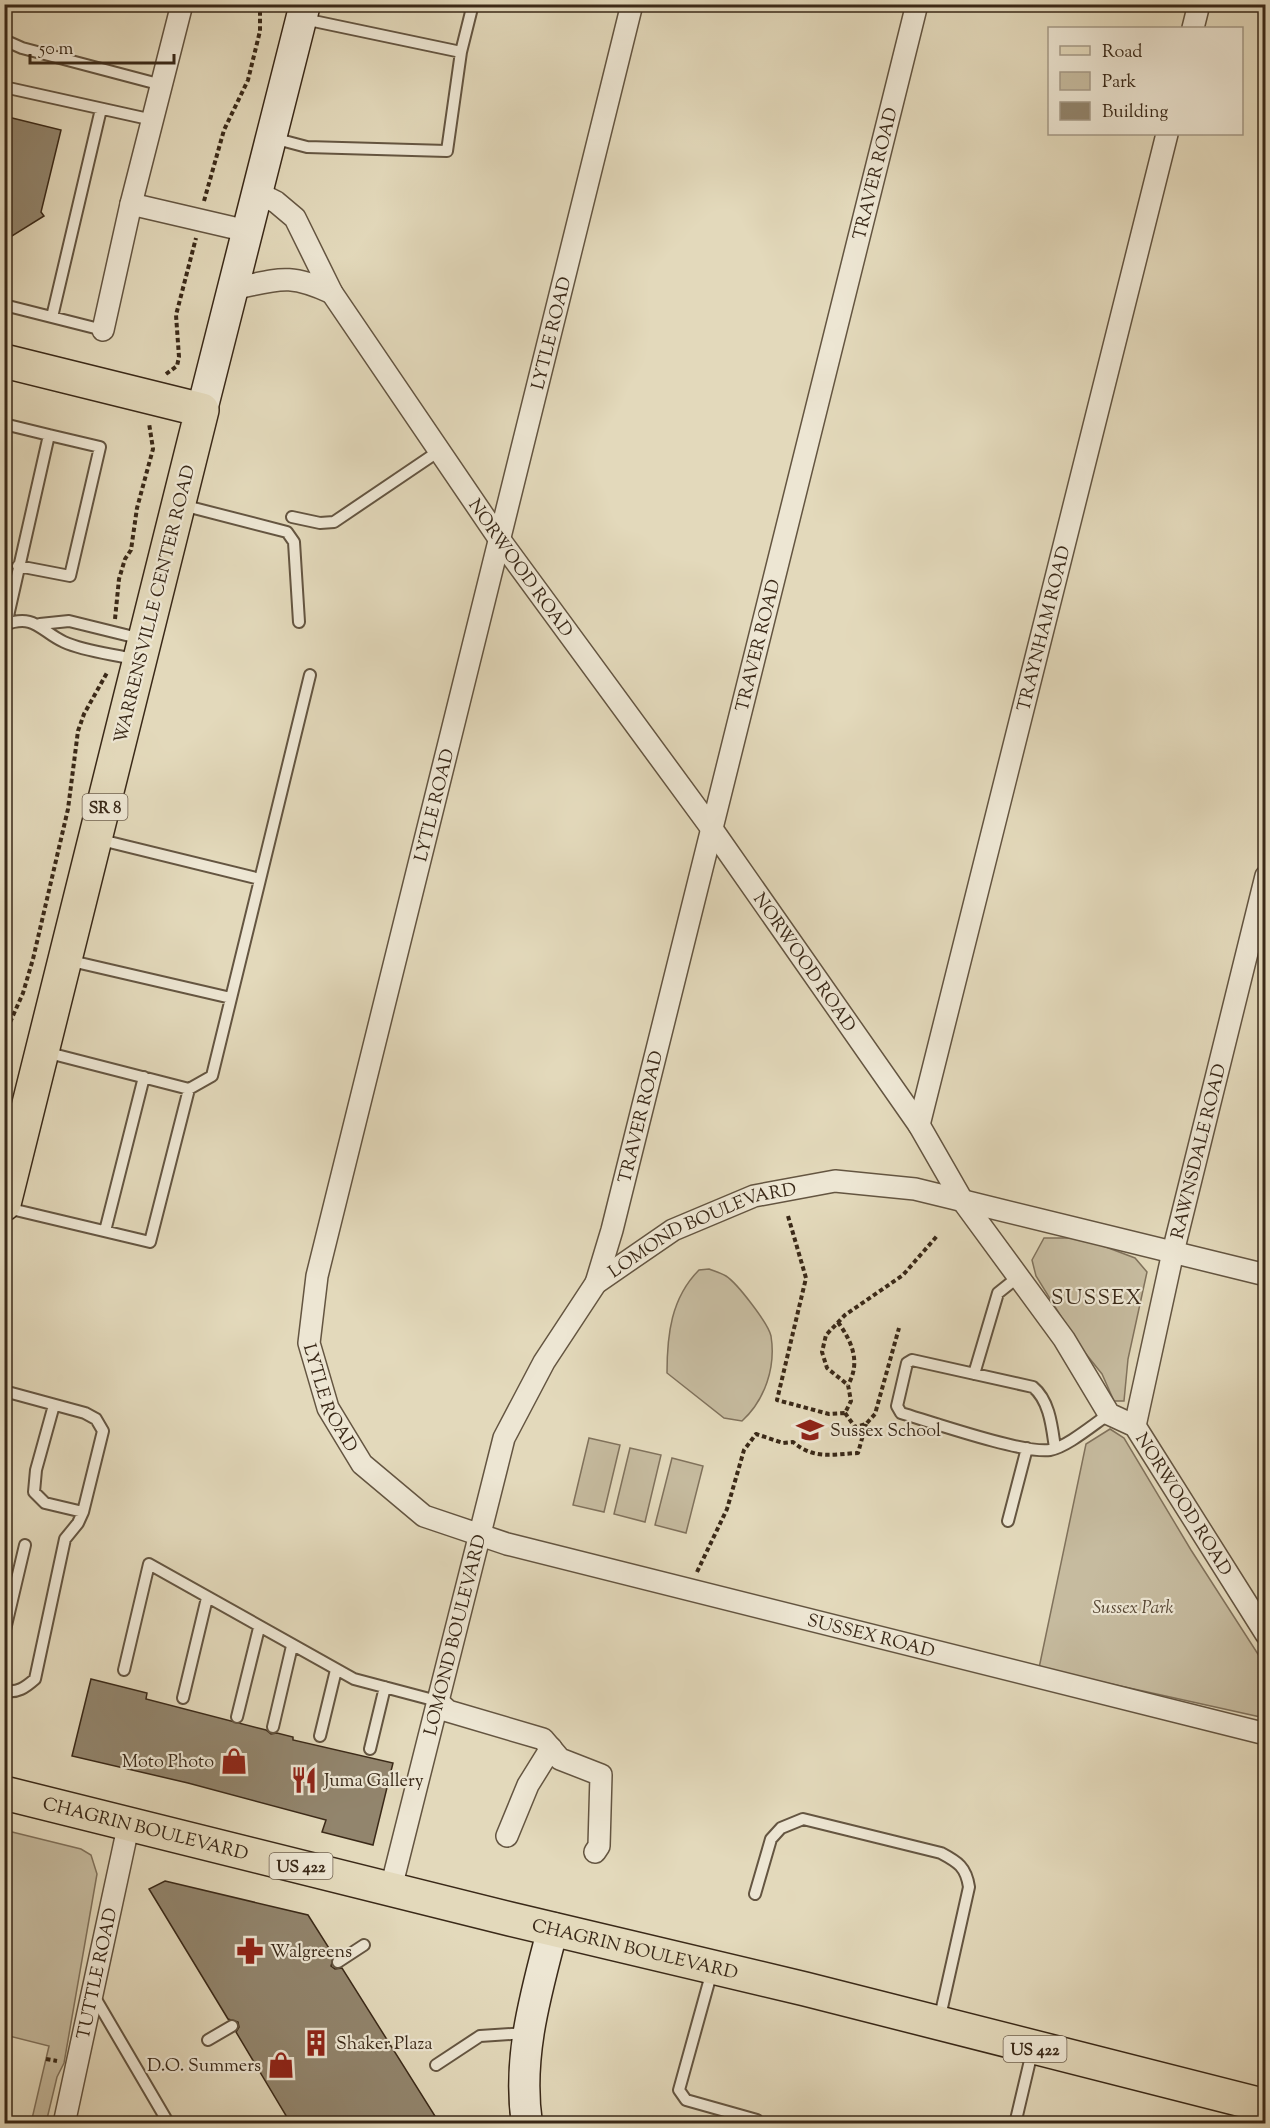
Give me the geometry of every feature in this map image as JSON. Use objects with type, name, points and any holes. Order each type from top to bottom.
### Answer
[{"type":"main road","name":"WARRENSVILLE CENTER ROAD","points":[[4,1205],[12,1146],[44,1052],[232,289],[304,12]]},
{"type":"main road","points":[[4,361],[202,410]]},
{"type":"main road","name":"CHAGRIN BOULEVARD","points":[[4,1793],[713,1966],[1266,2106]]},
{"type":"main road","points":[[527,2124],[523,2087],[528,2033],[553,1928]]},
{"type":"street","points":[[103,330],[131,204],[182,4]]},
{"type":"street","name":"LYTLE ROAD","points":[[478,1535],[424,1516],[362,1464],[328,1408],[309,1343],[317,1276],[632,4]]},
{"type":"street","name":"TRAVER ROAD","points":[[596,1283],[712,829],[917,4]]},
{"type":"street","points":[[1193,27],[1199,4]]},
{"type":"street","name":"TRAYNHAM ROAD","points":[[919,1125],[1167,135]]},
{"type":"street","name":"NORWOOD ROAD","points":[[258,193],[276,202],[295,219],[332,293],[500,540],[712,829],[919,1125],[962,1200],[1065,1339],[1109,1414],[1135,1426],[1266,1634]]},
{"type":"street","points":[[131,204],[247,231]]},
{"type":"street","name":"NORWOOD ROAD","points":[[232,289],[284,278],[305,280],[332,293]]},
{"type":"street","name":"RAWNSDALE ROAD","points":[[1135,1426],[1173,1252],[1266,876]]},
{"type":"street","name":"LOMOND BOULEVARD","points":[[391,1888],[504,1438],[544,1362],[596,1283],[673,1230],[754,1196],[835,1181],[915,1190],[962,1200],[1266,1275]]},
{"type":"street","name":"SUSSEX ROAD","points":[[478,1535],[1266,1734]]},
{"type":"street","points":[[437,1701],[448,1711],[543,1738],[560,1759],[601,1775],[599,1846],[595,1852]]},
{"type":"street","points":[[507,1836],[528,1785],[551,1748]]},
{"type":"street","name":"TUTTLE ROAD","points":[[64,2124],[129,1824]]},
{"type":"lane","points":[[272,138],[308,147],[447,151],[461,52],[473,4]]},
{"type":"lane","points":[[304,12],[461,52]]},
{"type":"lane","points":[[4,40],[22,48],[162,85]]},
{"type":"lane","points":[[4,87],[153,120]]},
{"type":"lane","points":[[52,317],[101,109]]},
{"type":"lane","points":[[4,305],[103,330]]},
{"type":"lane","points":[[4,424],[100,447],[70,576],[18,566]]},
{"type":"lane","points":[[5,625],[49,435]]},
{"type":"lane","points":[[292,517],[320,523],[334,522],[440,451]]},
{"type":"lane","points":[[179,504],[287,532],[294,542],[300,622]]},
{"type":"lane","points":[[5,625],[17,621],[40,624],[69,621],[143,651]]},
{"type":"lane","points":[[40,624],[64,642],[143,651]]},
{"type":"lane","points":[[44,1052],[189,1089],[212,1076],[310,675]]},
{"type":"lane","points":[[97,839],[260,879]]},
{"type":"lane","points":[[66,960],[231,998]]},
{"type":"lane","points":[[105,1231],[144,1077]]},
{"type":"lane","points":[[4,1205],[150,1242],[189,1089]]},
{"type":"lane","points":[[974,1374],[998,1293],[1018,1277]]},
{"type":"lane","points":[[1055,1448],[1050,1416],[1039,1392],[1033,1387],[909,1361],[898,1410],[901,1413],[1027,1448],[1055,1448],[1109,1414]]},
{"type":"lane","points":[[4,1391],[96,1419],[103,1431],[83,1512],[78,1523],[65,1539],[35,1679],[24,1688],[12,1692],[4,1690]]},
{"type":"lane","points":[[54,1405],[36,1470],[34,1492],[45,1503],[83,1512]]},
{"type":"lane","points":[[1008,1521],[1027,1448]]},
{"type":"lane","points":[[4,1634],[25,1545]]},
{"type":"lane","points":[[124,1670],[150,1564],[354,1680],[437,1701]]},
{"type":"lane","points":[[183,1698],[207,1598]]},
{"type":"lane","points":[[237,1717],[259,1628]]},
{"type":"lane","points":[[273,1727],[292,1646]]},
{"type":"lane","points":[[320,1736],[336,1670]]},
{"type":"lane","points":[[370,1749],[385,1687]]},
{"type":"lane","points":[[755,1894],[771,1839],[781,1828],[803,1819],[941,1853],[959,1862],[967,1873],[969,1887],[938,2024]]},
{"type":"lane","points":[[338,1962],[364,1946]]},
{"type":"lane","points":[[713,1966],[680,2090],[686,2100],[758,2120]]},
{"type":"lane","points":[[92,1993],[169,2124]]},
{"type":"lane","points":[[208,2040],[232,2026]]},
{"type":"lane","points":[[436,2065],[480,2036],[528,2033]]},
{"type":"lane","points":[[1015,2124],[1033,2048]]},
{"type":"path","points":[[205,200],[224,130],[248,80],[260,31],[260,4]]},
{"type":"path","points":[[162,376],[177,366],[179,357],[176,315],[195,243]]},
{"type":"path","points":[[114,620],[119,579],[125,559],[131,550],[137,508],[153,448],[150,420]]},
{"type":"path","points":[[4,1036],[23,993],[33,959],[68,809],[78,731],[84,714],[108,672]]},
{"type":"path","points":[[788,1216],[806,1278],[777,1400],[829,1414],[845,1413]]},
{"type":"path","points":[[845,1413],[851,1401],[848,1385],[828,1368],[822,1352],[826,1335],[845,1315],[903,1275],[937,1236]]},
{"type":"path","points":[[838,1322],[849,1340],[856,1360],[854,1375],[848,1385]]},
{"type":"path","points":[[697,1573],[727,1509],[744,1450],[756,1434],[783,1443],[794,1442],[808,1454],[836,1457],[858,1453],[866,1424],[875,1414],[898,1328]]},
{"type":"path","points":[[845,1413],[855,1426],[866,1424]]},
{"type":"green space","points":[[1044,1238],[1082,1238],[1135,1258],[1147,1272],[1128,1359],[1124,1401],[1114,1401],[1102,1374],[1078,1344],[1036,1276],[1032,1260]]},
{"type":"green space","points":[[709,1269],[726,1276],[737,1286],[752,1304],[771,1336],[772,1359],[767,1382],[757,1403],[742,1421],[724,1418],[667,1373],[670,1331],[677,1305],[682,1293],[699,1270]]},
{"type":"green space","name":"Sussex Park","points":[[1110,1429],[1124,1438],[1191,1550],[1265,1665],[1265,1718],[1039,1668],[1086,1444]]},
{"type":"green space","points":[[589,1438],[620,1445],[604,1512],[573,1505]]},
{"type":"green space","points":[[630,1448],[661,1455],[645,1522],[614,1514]]},
{"type":"green space","points":[[672,1458],[703,1466],[686,1533],[655,1525]]},
{"type":"green space","points":[[4,1830],[81,1849],[91,1855],[97,1874],[64,2063],[57,2077],[46,2123],[31,2123],[49,2046],[5,2035]]},
{"type":"building","points":[[4,116],[61,130],[41,212],[44,216],[4,241]]},
{"type":"building","points":[[91,1679],[147,1693],[146,1699],[266,1730],[271,1734],[277,1733],[293,1737],[293,1740],[393,1763],[373,1845],[322,1832],[326,1820],[188,1783],[72,1756]]},
{"type":"building","name":"Shaker Plaza","points":[[165,1881],[308,1915],[334,1956],[331,1966],[335,1969],[342,1968],[440,2124],[291,2124],[236,2032],[239,2027],[238,2022],[228,2019],[149,1889]]},
{"type":"place","name":"Sussex School","points":[[810,1430]]},
{"type":"place","name":"Moto Photo","points":[[234,1761]]},
{"type":"place","name":"Juma Gallery","points":[[304,1780]]},
{"type":"place","name":"Walgreens","points":[[250,1951]]},
{"type":"place","name":"Shaker Plaza","points":[[316,2043]]},
{"type":"place","name":"D.O. Summers","points":[[281,2065]]},
{"type":"district","name":"SUSSEX","points":[[1097,1297]]}]
